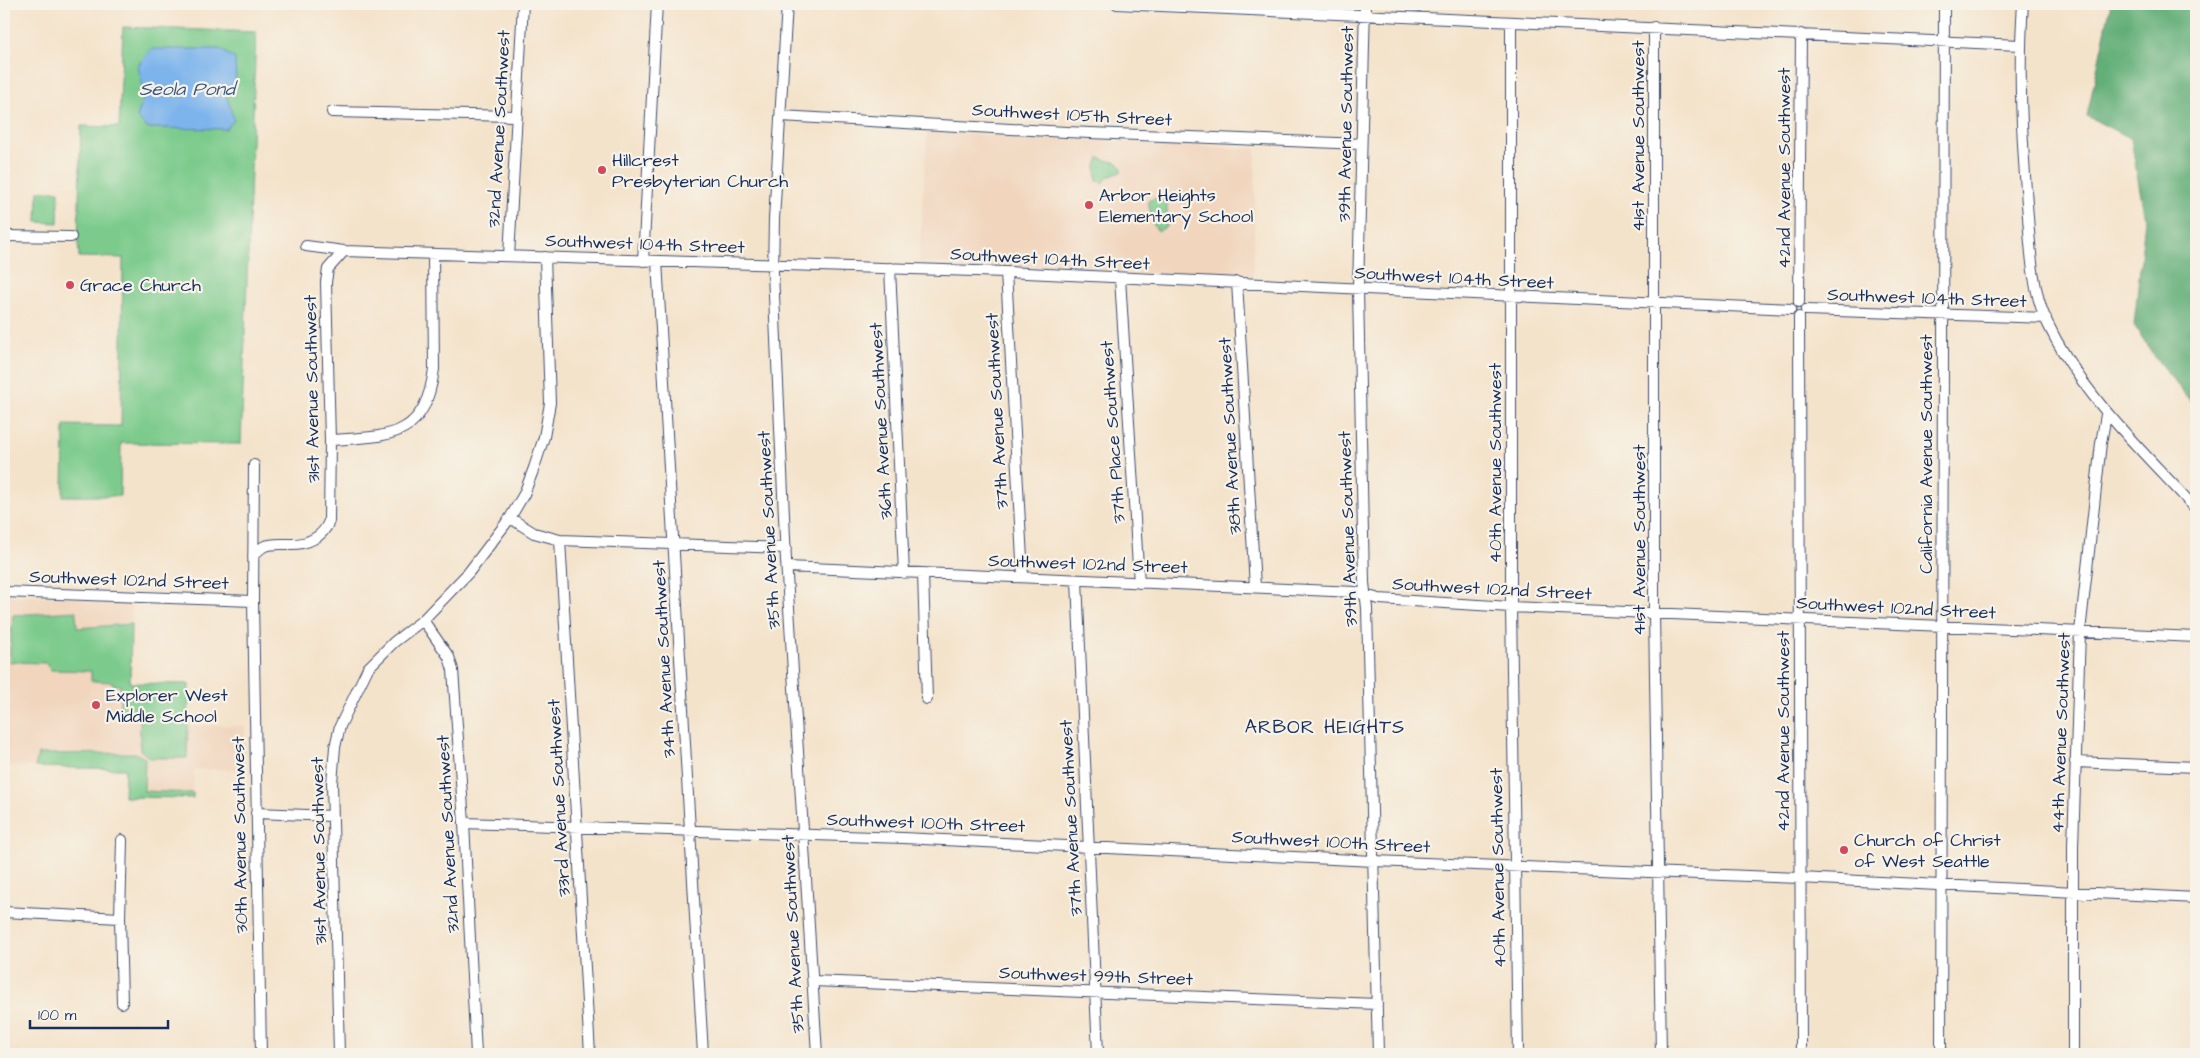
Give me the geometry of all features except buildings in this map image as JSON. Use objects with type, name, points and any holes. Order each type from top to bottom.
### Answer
[{"type":"street","name":"32nd Avenue Southwest","points":[[509,256],[515,116],[523,4]]},
{"type":"street","points":[[643,260],[657,4]]},
{"type":"street","name":"35th Avenue Southwest","points":[[787,4],[773,265],[787,568],[817,1054]]},
{"type":"street","points":[[1117,4],[1944,40],[2020,45]]},
{"type":"street","name":"39th Avenue Southwest","points":[[1365,4],[1358,290],[1378,1054]]},
{"type":"street","name":"California Avenue Southwest","points":[[1941,1054],[1944,4]]},
{"type":"street","points":[[2023,4],[2020,45],[2021,112],[2030,237],[2038,290],[2046,318],[2065,355],[2106,415],[2196,508]]},
{"type":"street","name":"40th Avenue Southwest","points":[[1511,22],[1511,606],[1518,1054]]},
{"type":"street","name":"41st Avenue Southwest","points":[[1654,27],[1654,613],[1661,1054]]},
{"type":"street","name":"42nd Avenue Southwest","points":[[1801,34],[1799,309],[1801,1054]]},
{"type":"street","points":[[332,112],[515,116]]},
{"type":"street","name":"Southwest 105th Street","points":[[781,116],[1066,132],[1361,144]]},
{"type":"street","points":[[4,236],[71,237]]},
{"type":"street","name":"Southwest 104th Street","points":[[306,246],[344,251],[1006,272],[1510,297],[1942,316],[2046,318]]},
{"type":"street","name":"31st Avenue Southwest","points":[[253,556],[263,546],[309,541],[325,531],[330,512],[326,282],[328,269],[332,262],[344,251]]},
{"type":"street","points":[[330,440],[376,437],[396,433],[415,419],[425,403],[433,382],[434,369],[433,254]]},
{"type":"street","points":[[545,258],[550,403],[544,437],[534,468],[524,494],[510,518],[534,533],[560,540],[786,548]]},
{"type":"street","name":"34th Avenue Southwest","points":[[657,261],[704,1054]]},
{"type":"street","name":"36th Avenue Southwest","points":[[890,268],[904,573]]},
{"type":"street","name":"37th Avenue Southwest","points":[[1006,272],[1023,577]]},
{"type":"street","name":"37th Place Southwest","points":[[1120,278],[1139,582]]},
{"type":"street","name":"38th Avenue Southwest","points":[[1237,282],[1255,587]]},
{"type":"street","name":"44th Avenue Southwest","points":[[2073,1054],[2075,762],[2080,632],[2101,443],[2106,415]]},
{"type":"street","name":"30th Avenue Southwest","points":[[254,465],[253,601],[260,1054]]},
{"type":"street","name":"31st Avenue Southwest","points":[[339,1054],[332,763],[340,726],[368,668],[394,642],[423,620],[469,572],[510,518]]},
{"type":"street","name":"33rd Avenue Southwest","points":[[560,540],[590,1054]]},
{"type":"street","name":"Southwest 102nd Street","points":[[787,568],[1255,587],[1354,592],[1379,599],[2196,637]]},
{"type":"street","points":[[923,574],[927,699]]},
{"type":"street","name":"37th Avenue Southwest","points":[[1077,580],[1098,1054]]},
{"type":"street","name":"Southwest 102nd Street","points":[[4,592],[253,601]]},
{"type":"street","name":"32nd Avenue Southwest","points":[[423,620],[449,657],[453,670],[464,823],[476,1054]]},
{"type":"street","points":[[2075,762],[2196,767]]},
{"type":"street","points":[[256,813],[333,816]]},
{"type":"street","name":"Southwest 100th Street","points":[[464,823],[803,834],[1374,862],[1800,878],[2196,898]]},
{"type":"street","points":[[122,840],[120,918],[122,1003]]},
{"type":"street","points":[[4,912],[120,918]]},
{"type":"street","name":"Southwest 99th Street","points":[[813,980],[1377,1004]]},
{"type":"shaded area","name":"Arbor Heights Elementary School","points":[[927,132],[1256,149],[1253,278],[919,262]]},
{"type":"shaded area","name":"Explorer West Middle School","points":[[4,596],[132,598],[130,683],[189,684],[188,725],[245,726],[244,770],[194,769],[193,798],[124,797],[124,769],[4,766]]},
{"type":"green space","points":[[2111,4],[2196,4],[2196,408],[2156,359],[2134,325],[2145,219],[2131,139],[2087,116]]},
{"type":"green space","points":[[123,27],[256,32],[241,444],[121,443],[120,496],[63,496],[64,425],[121,426],[123,258],[79,257],[78,241],[81,126],[119,127]]},
{"type":"green space","points":[[1099,158],[1118,163],[1122,169],[1121,172],[1108,177],[1103,183],[1097,181],[1096,166]]},
{"type":"green space","points":[[38,191],[59,191],[58,223],[37,222]]},
{"type":"green space","points":[[1158,197],[1163,198],[1167,205],[1167,227],[1158,231],[1153,224],[1148,201]]},
{"type":"green space","points":[[76,611],[77,628],[131,624],[130,683],[189,684],[187,758],[150,758],[140,750],[140,710],[120,709],[120,685],[113,685],[113,682],[91,681],[91,671],[51,670],[46,663],[9,662],[13,615]]},
{"type":"green space","points":[[135,753],[145,758],[144,791],[193,793],[193,798],[124,797],[125,769],[35,767],[38,754]]},
{"type":"water","name":"Seola Pond","points":[[151,49],[220,49],[235,59],[236,84],[227,97],[234,120],[226,129],[147,128],[137,118],[144,94],[138,65]]},
{"type":"place","name":"Hillcrest Presbyterian Church","points":[[602,170]]},
{"type":"place","name":"Arbor Heights Elementary School","points":[[1089,205]]},
{"type":"place","name":"Grace Church","points":[[70,285]]},
{"type":"place","name":"Explorer West Middle School","points":[[96,705]]},
{"type":"place","name":"Church of Christ of West Seattle","points":[[1844,850]]},
{"type":"district","name":"ARBOR HEIGHTS","points":[[1325,727]]}]
